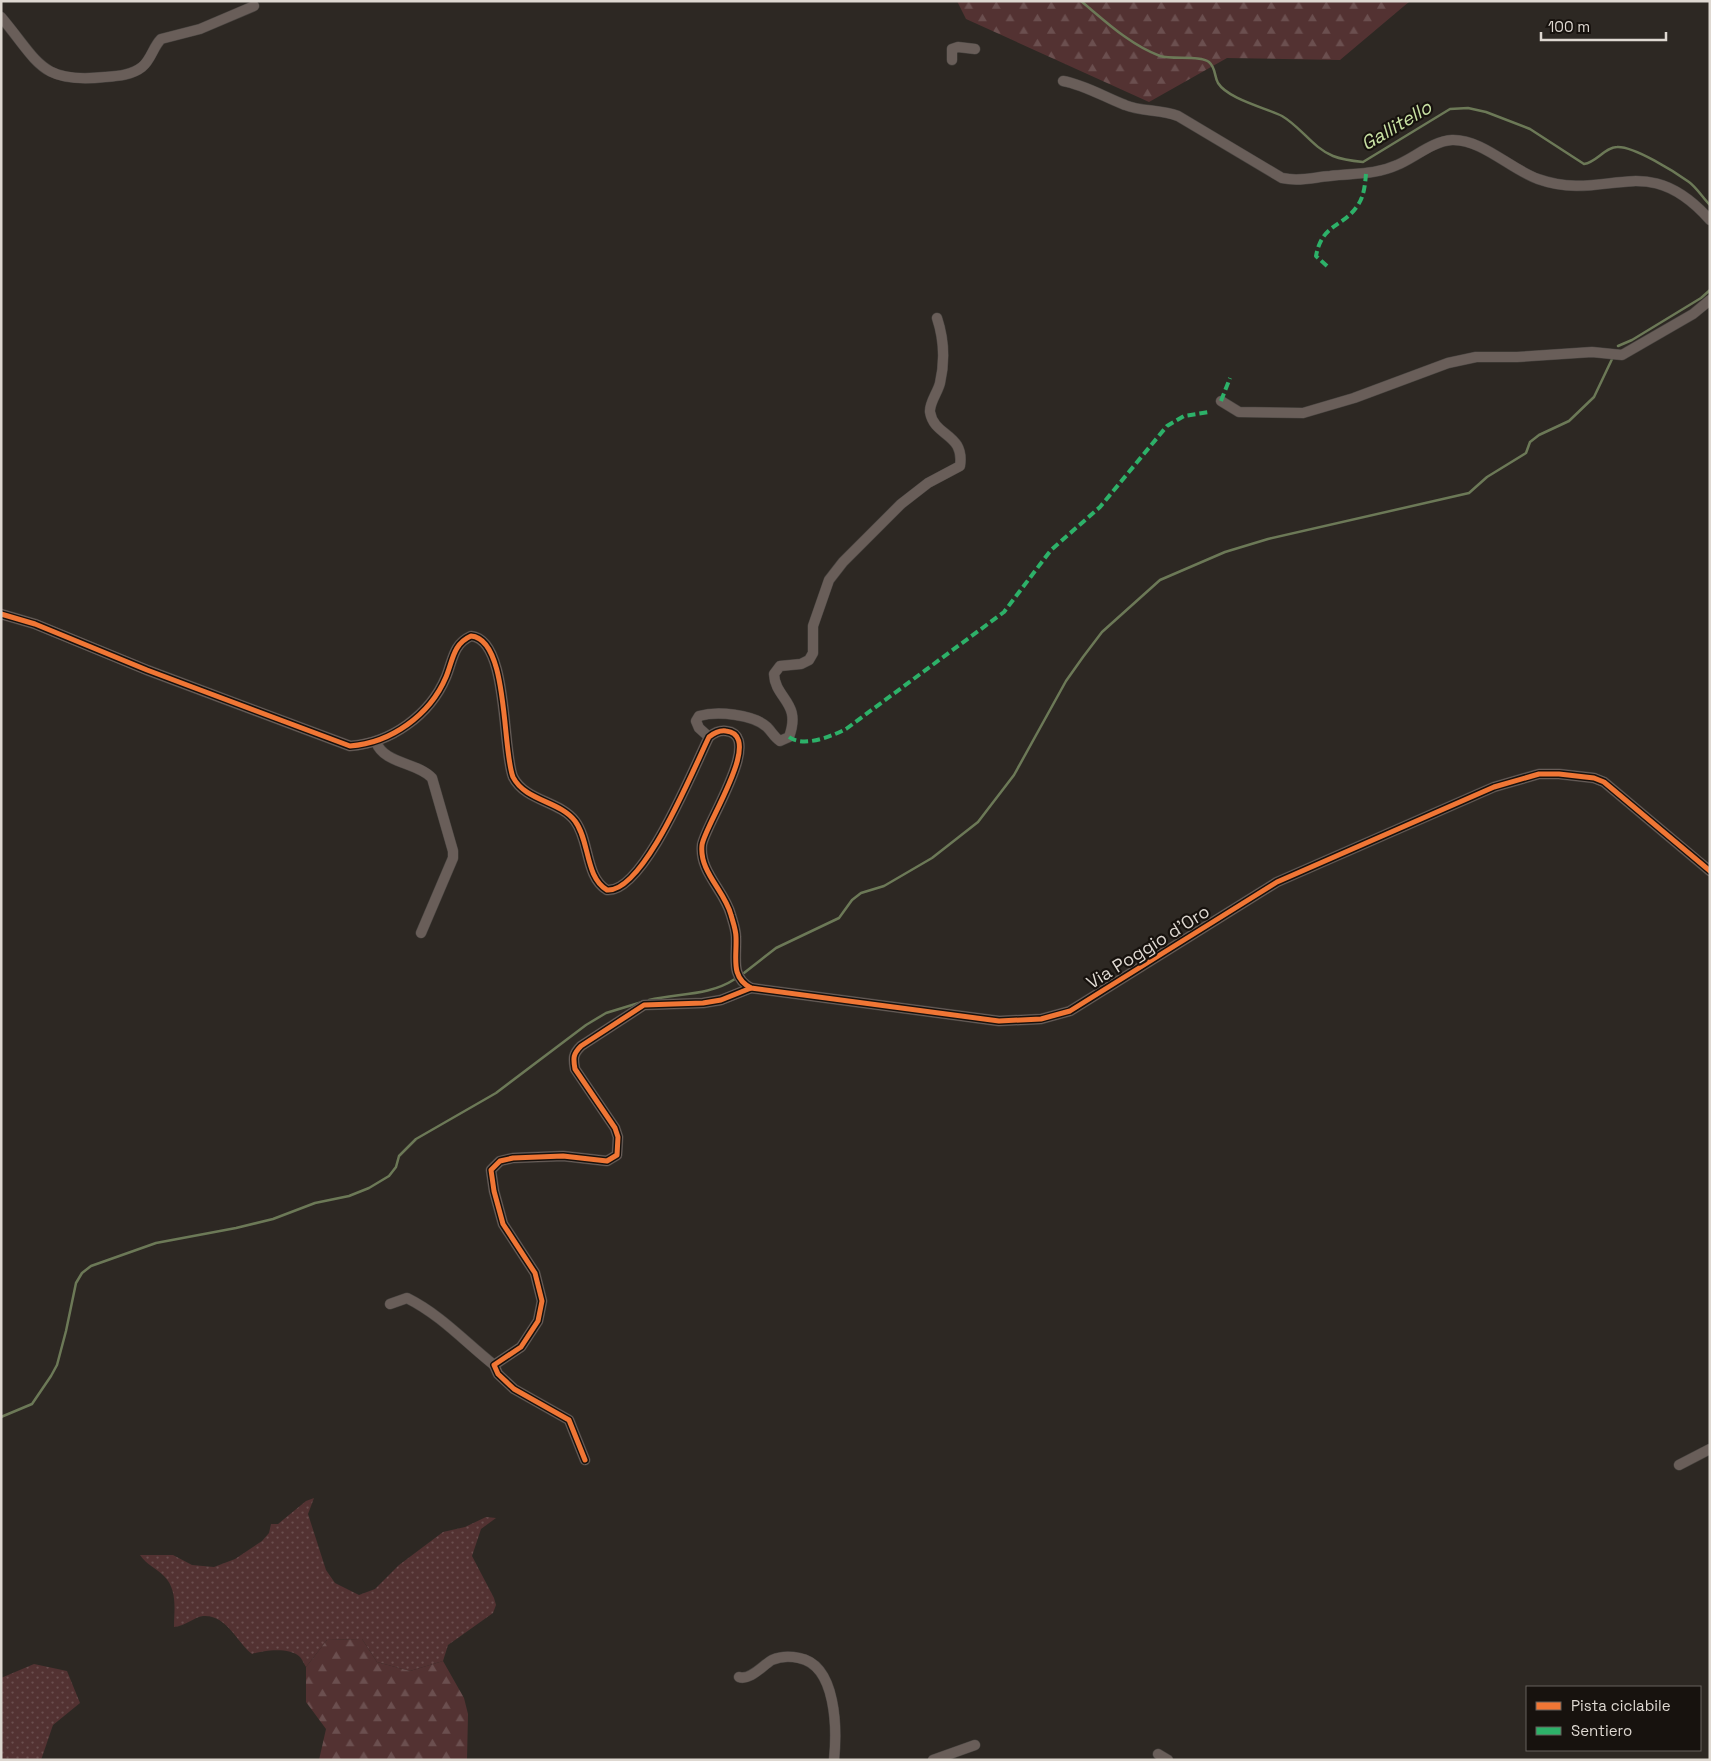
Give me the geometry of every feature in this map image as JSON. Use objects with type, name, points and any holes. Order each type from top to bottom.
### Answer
[{"type":"street","points":[[1,16],[43,67],[53,75],[76,80],[126,75],[142,68],[161,39],[194,31],[254,6]]},
{"type":"street","points":[[952,60],[952,49],[958,47],[975,49]]},
{"type":"street","points":[[1063,81],[1076,83],[1126,106],[1148,111],[1166,112],[1178,116],[1282,178],[1382,171],[1435,144],[1458,140],[1472,144],[1524,173],[1552,183],[1588,185],[1642,180],[1657,182],[1682,196],[1710,220]]},
{"type":"street","points":[[1221,401],[1239,412],[1303,413],[1361,396],[1448,363],[1476,358],[1592,352],[1622,355],[1693,314],[1710,300]]},
{"type":"street","points":[[709,737],[698,728],[696,721],[699,716],[726,713],[749,718],[767,726],[774,737],[780,741],[789,737],[792,729],[792,711],[775,681],[774,674],[780,666],[801,664],[809,660],[813,653],[813,626],[829,580],[866,537],[902,504],[928,482],[960,466],[962,455],[956,442],[932,421],[929,410],[940,384],[944,354],[937,318]]},
{"type":"street","points":[[1,614],[35,624],[147,670],[350,746],[376,742],[391,735],[419,715],[442,685],[454,653],[461,641],[471,636],[478,638],[486,644],[496,664],[510,766],[515,782],[529,793],[575,820],[587,847],[596,880],[603,888],[612,891],[629,881],[674,813],[709,737],[720,731],[731,732],[739,739],[740,754],[702,846],[707,872],[729,907],[736,935],[737,976],[741,982],[751,988]]},
{"type":"street","points":[[376,742],[382,753],[426,772],[432,778],[452,846],[453,858],[421,933]]},
{"type":"street","name":"Via Poggio d'Oro","points":[[494,1365],[521,1347],[538,1320],[542,1302],[535,1273],[503,1224],[491,1177],[494,1165],[513,1158],[555,1156],[607,1161],[617,1155],[615,1128],[575,1069],[573,1057],[581,1046],[644,1005],[703,1003],[721,1000],[751,988],[999,1021],[1026,1021],[1056,1015],[1080,1006],[1127,978],[1278,882],[1494,787],[1540,774],[1594,778],[1604,782],[1710,871]]},
{"type":"street","points":[[390,1304],[407,1298],[437,1315],[494,1365],[498,1374],[514,1389],[569,1420],[585,1460]]},
{"type":"street","points":[[1680,1465],[1710,1449]]},
{"type":"street","points":[[739,1677],[747,1677],[772,1660],[788,1657],[804,1659],[817,1667],[832,1699],[836,1735],[834,1760]]},
{"type":"street","points":[[932,1760],[975,1745]]},
{"type":"street","points":[[1158,1754],[1168,1760]]},
{"type":"green space","points":[[957,1],[1410,1],[1340,60],[1227,58],[1149,102],[966,19]]},
{"type":"green space","points":[[314,1498],[308,1514],[326,1570],[335,1583],[359,1595],[375,1589],[399,1565],[443,1532],[465,1527],[486,1517],[496,1518],[481,1529],[472,1556],[494,1598],[496,1605],[493,1613],[448,1645],[443,1661],[410,1671],[377,1662],[362,1639],[327,1640],[306,1667],[300,1657],[290,1652],[263,1651],[252,1654],[231,1630],[218,1619],[203,1616],[174,1627],[174,1600],[171,1587],[164,1576],[140,1555],[173,1555],[192,1565],[214,1567],[235,1559],[262,1541],[269,1533],[271,1524],[278,1524],[306,1501]]},
{"type":"green space","points":[[362,1639],[377,1662],[410,1671],[443,1661],[464,1698],[468,1714],[467,1760],[319,1760],[326,1729],[306,1702],[306,1667],[327,1640]]},
{"type":"green space","points":[[34,1664],[67,1671],[80,1703],[53,1725],[41,1760],[1,1760],[1,1678]]},
{"type":"waterway","name":"Gallitello","points":[[1081,1],[1138,46],[1160,56],[1199,59],[1209,62],[1213,67],[1218,83],[1223,89],[1238,98],[1282,116],[1319,148],[1337,157],[1363,162],[1450,109],[1468,108],[1486,112],[1530,129],[1584,164],[1589,163],[1613,148],[1624,148],[1633,151],[1654,160],[1689,182],[1710,205]]},
{"type":"waterway","points":[[1618,346],[1632,340],[1701,298],[1710,290]]},
{"type":"waterway","points":[[744,973],[776,948],[839,918],[852,900],[861,893],[884,886],[932,858],[978,822],[1014,775],[1066,681],[1083,657],[1102,632],[1160,580],[1225,552],[1268,539],[1469,493],[1487,477],[1526,453],[1530,442],[1539,435],[1569,421],[1594,397],[1613,357]]},
{"type":"waterway","points":[[649,1000],[704,991],[735,979]]},
{"type":"waterway","points":[[1,1417],[32,1404],[51,1376],[57,1365],[76,1283],[82,1273],[91,1266],[156,1243],[273,1219],[315,1203],[349,1196],[369,1188],[389,1176],[396,1167],[399,1156],[416,1139],[496,1093],[586,1025],[606,1013],[642,1002]]},
{"type":"marked path","points":[[1327,266],[1316,256],[1319,245],[1328,231],[1346,218],[1360,202],[1365,186],[1366,174]]},
{"type":"marked path","points":[[1221,401],[1230,378]]},
{"type":"marked path","points":[[789,737],[802,741],[818,740],[846,729],[1004,612],[1051,550],[1100,507],[1167,426],[1184,416],[1209,412]]},
{"type":"cycle path","points":[[1,614],[35,624],[147,670],[350,746],[365,744],[394,733],[419,715],[439,691],[460,643],[471,636],[483,642],[492,656],[498,675],[513,777],[518,785],[526,791],[561,809],[575,821],[580,829],[595,877],[607,890],[621,886],[636,872],[652,851],[680,799],[709,737],[721,731],[737,736],[739,748],[737,764],[705,835],[702,855],[708,873],[728,906],[736,934],[737,973],[744,984],[751,988],[999,1021],[1041,1019],[1070,1011],[1277,882],[1494,787],[1539,774],[1594,778],[1604,782],[1710,871]]},
{"type":"cycle path","points":[[585,1460],[569,1420],[514,1389],[498,1374],[494,1365],[521,1347],[538,1321],[542,1301],[535,1273],[503,1224],[494,1191],[491,1170],[500,1161],[513,1158],[563,1156],[607,1161],[617,1155],[618,1137],[615,1128],[575,1069],[574,1056],[578,1049],[644,1005],[703,1003],[721,1000],[751,988]]}]
